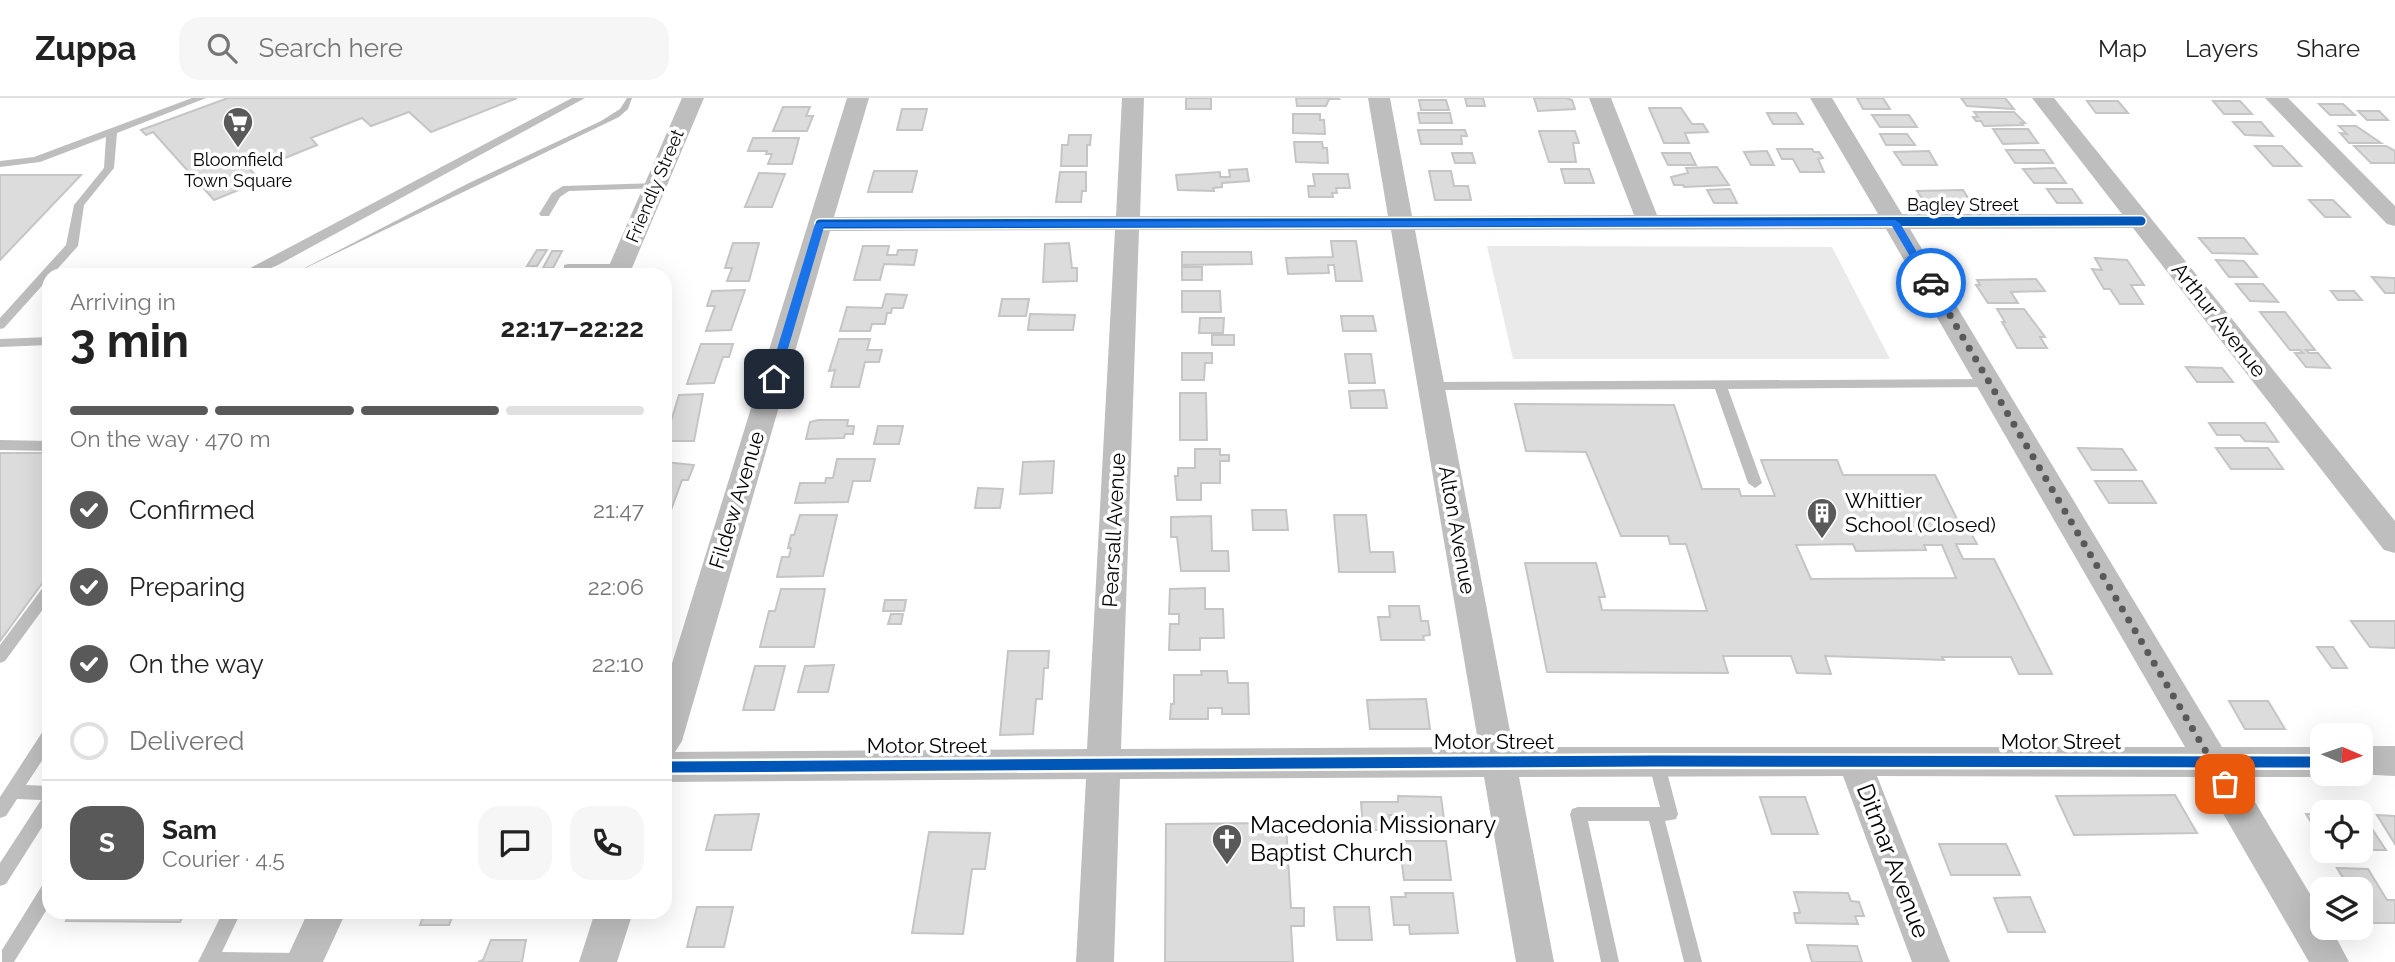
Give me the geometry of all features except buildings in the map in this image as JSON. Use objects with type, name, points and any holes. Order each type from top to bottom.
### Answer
[{"type":"street","name":"Friendly Street","points":[[620,268],[693,98]]},
{"type":"street","name":"Fildew Avenue","points":[[672,718],[858,98]]},
{"type":"street","name":"Pearsall Avenue","points":[[1095,962],[1133,98]]},
{"type":"street","name":"Alton Avenue","points":[[1379,98],[1535,962]]},
{"type":"street","points":[[1600,98],[1648,222]]},
{"type":"street","points":[[1821,98],[2330,962]]},
{"type":"street","name":"Arthur Avenue","points":[[2043,98],[2395,542]]},
{"type":"street","points":[[2276,98],[2395,219]]},
{"type":"street","name":"Bagley Street","points":[[820,224],[2141,221]]},
{"type":"street","name":"Motor Street","points":[[672,766],[1656,761],[2310,762]]},
{"type":"street","name":"Ditmar Avenue","points":[[1854,761],[1931,962]]},
{"type":"street","points":[[2373,761],[2395,761]]},
{"type":"street","points":[[304,962],[324,919]]},
{"type":"street","points":[[598,962],[612,919]]},
{"type":"lane","points":[[0,164],[36,160],[201,98]]},
{"type":"lane","points":[[260,268],[580,98]]},
{"type":"lane","points":[[52,268],[72,246],[79,205],[108,168],[112,132]]},
{"type":"lane","points":[[545,214],[556,195],[568,188],[657,186]]},
{"type":"lane","points":[[0,325],[42,279]]},
{"type":"lane","points":[[0,343],[42,341]]},
{"type":"lane","points":[[1431,386],[1989,383]]},
{"type":"lane","points":[[1720,385],[1755,483]]},
{"type":"lane","points":[[0,445],[42,446]]},
{"type":"lane","points":[[0,657],[42,600]]},
{"type":"lane","points":[[0,811],[42,747]]},
{"type":"lane","points":[[1611,962],[1578,814],[1670,814],[1656,761]]},
{"type":"lane","points":[[13,792],[42,793]]},
{"type":"lane","points":[[0,878],[42,813]]},
{"type":"lane","points":[[1655,814],[1693,962]]},
{"type":"lane","points":[[8,956],[42,901]]},
{"type":"lane","points":[[228,919],[207,961],[304,962]]},
{"type":"shaded area","points":[[627,98],[632,98],[628,109],[619,117],[305,268],[467,184],[601,121],[620,109]]},
{"type":"shaded area","points":[[1487,246],[1832,247],[1890,359],[1513,359]]},
{"type":"cycle path","points":[[820,224],[2141,221]]},
{"type":"cycle path","points":[[672,767],[1656,761],[2310,762]]},
{"type":"way so far","points":[[1931,283],[2225,784]]},
{"type":"place","name":"Bloomfield Town Square","points":[[238,149]]},
{"type":"place","name":"Whittier School (Closed)","points":[[1822,540]]},
{"type":"place","name":"Macedonia Missionary Baptist Church","points":[[1227,866]]},
{"type":"route","points":[[774,379],[820,224],[1895,223],[1931,283]]}]
